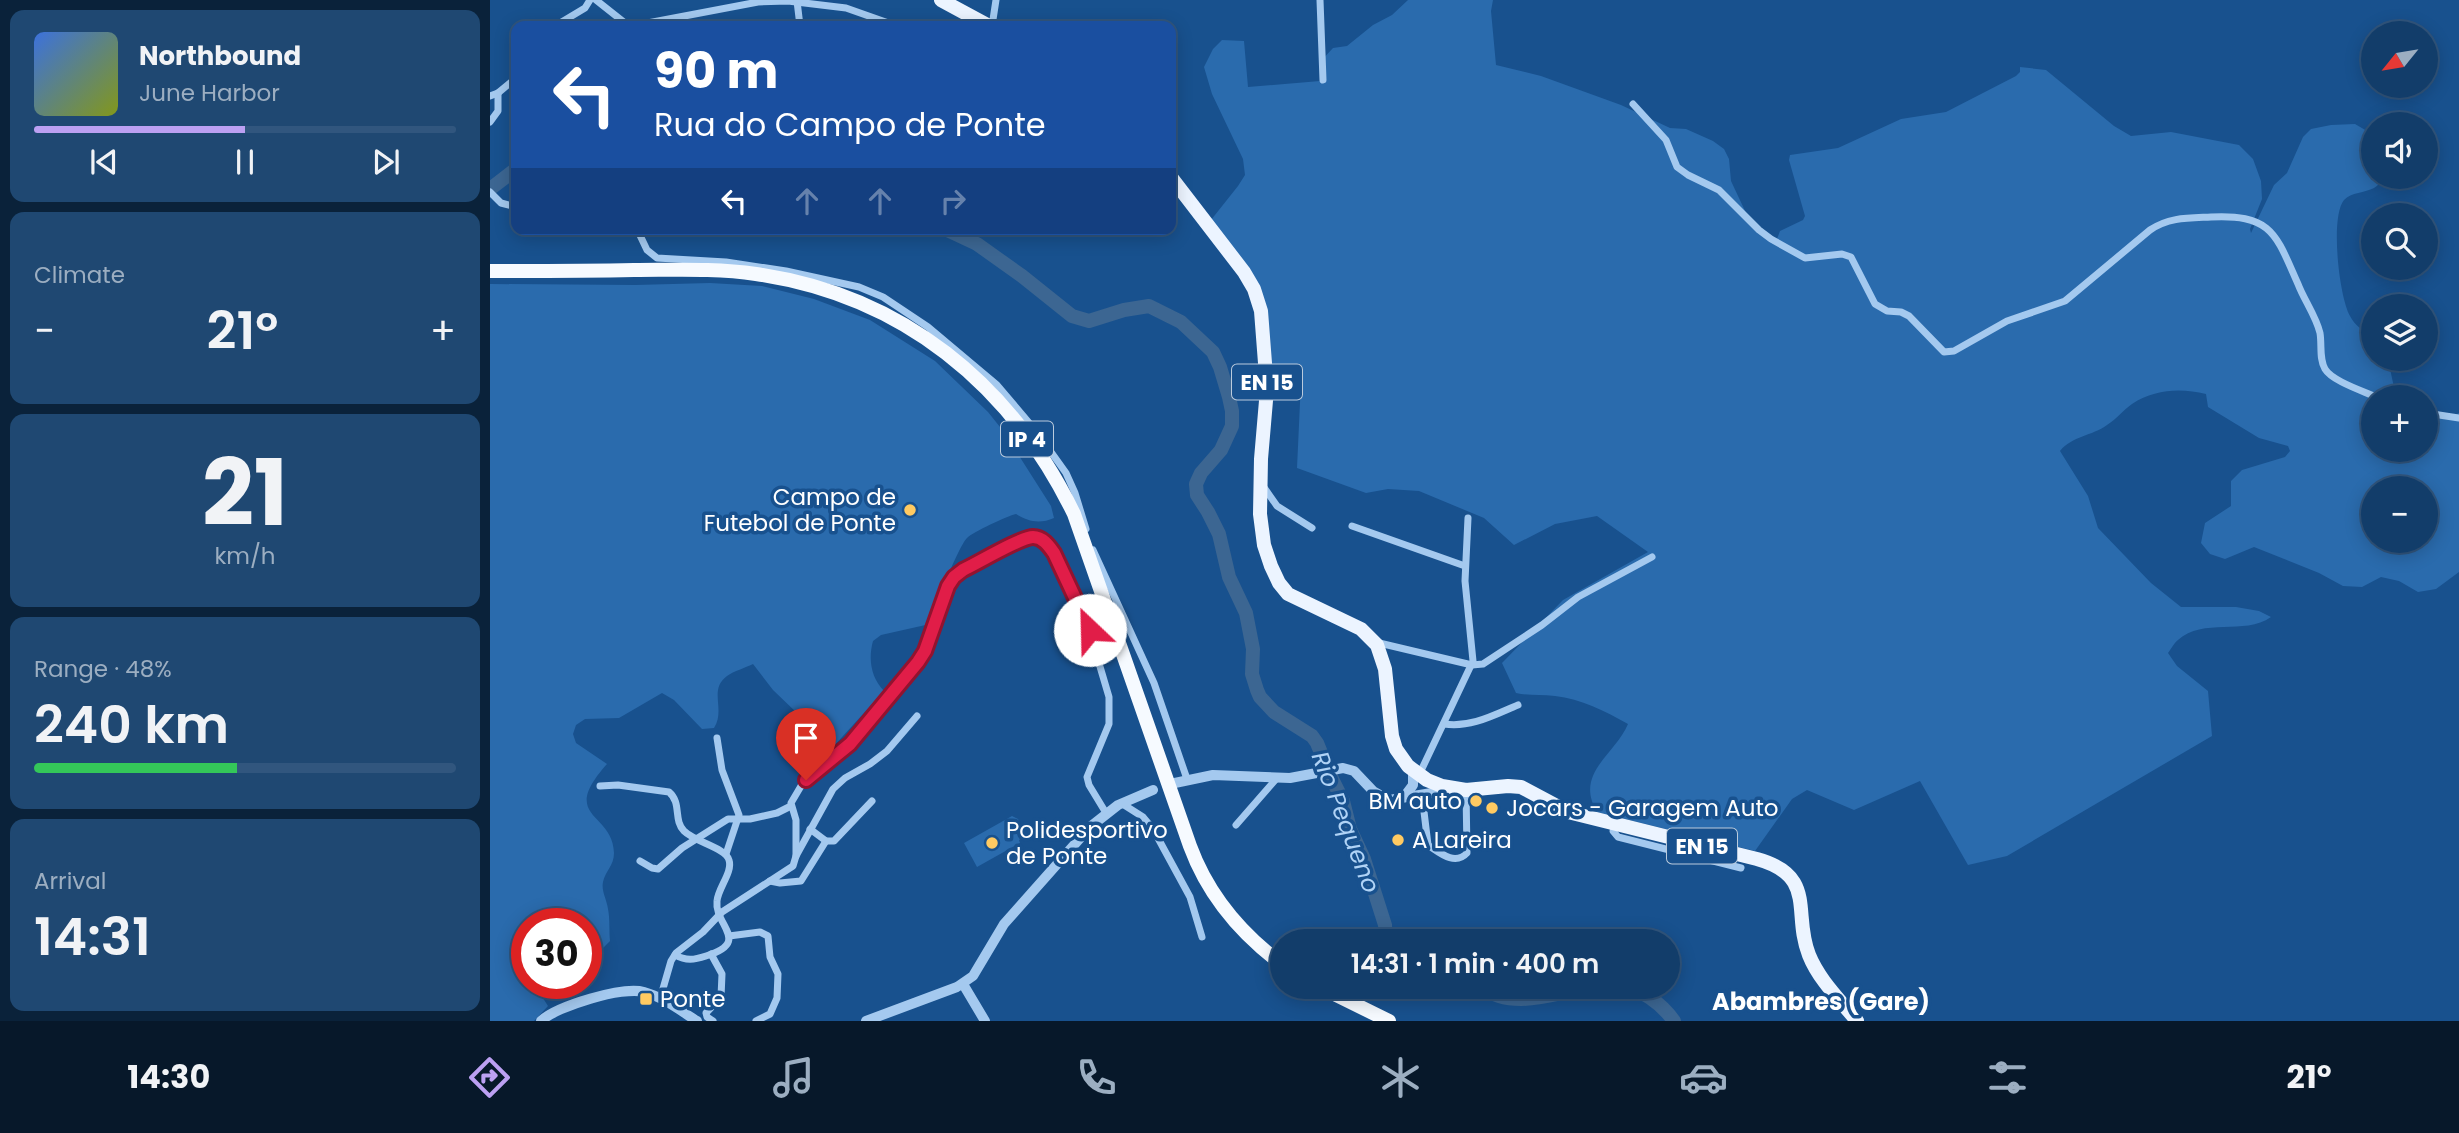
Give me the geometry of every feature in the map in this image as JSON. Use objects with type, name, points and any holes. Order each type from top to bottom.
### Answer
[{"type":"highway","name":"IP 4","points":[[490,271],[732,271],[779,278],[833,292],[889,315],[935,343],[972,374],[995,397],[1023,433],[1059,486],[1074,514],[1190,846],[1204,877],[1222,905],[1253,941],[1270,955]]},
{"type":"highway","name":"IP 4","points":[[490,278],[717,278],[746,280],[786,288],[830,300],[881,320],[926,346],[967,380],[1007,425],[1059,503],[1176,826],[1201,887],[1220,916],[1270,963]]},
{"type":"highway","points":[[1329,999],[1373,1021]]},
{"type":"highway","points":[[1344,999],[1389,1021]]},
{"type":"main road","points":[[941,0],[981,21]]},
{"type":"main road","name":"EN 15","points":[[1176,183],[1239,264],[1250,280],[1258,300],[1263,322],[1267,379],[1260,514],[1264,545],[1271,566],[1283,589],[1299,601],[1361,629],[1374,641]]},
{"type":"main road","points":[[1374,641],[1384,664],[1388,716],[1394,742],[1417,787]]},
{"type":"main road","name":"EN 15","points":[[1417,787],[1521,787],[1563,810],[1764,861],[1786,873],[1795,884],[1801,897],[1806,943],[1811,959],[1857,1021]]},
{"type":"street","points":[[563,21],[585,8],[590,0]]},
{"type":"street","points":[[596,0],[622,21]]},
{"type":"street","points":[[992,21],[996,0]]},
{"type":"street","points":[[1320,0],[1323,79]]},
{"type":"street","points":[[797,1],[799,21]]},
{"type":"street","points":[[658,21],[758,2],[797,1],[846,8],[883,21]]},
{"type":"street","points":[[490,122],[498,111],[494,94],[511,83]]},
{"type":"street","points":[[1633,104],[1666,141],[1672,159],[1681,170],[1719,190],[1759,230],[1797,256],[1810,259],[1842,254],[1851,257],[1875,304],[1886,311],[1901,312],[1909,316],[1944,352],[1954,351],[2007,321],[2071,297],[2164,221],[2232,216],[2249,220],[2268,230],[2281,244],[2318,326],[2322,362],[2327,372],[2361,390]]},
{"type":"street","points":[[491,193],[501,203],[511,206]]},
{"type":"street","points":[[640,235],[647,250],[657,258],[775,269],[872,292],[925,324],[990,377],[1036,431],[1074,488],[1094,552],[1118,599],[1154,684],[1187,779]]},
{"type":"street","points":[[2438,415],[2459,418]]},
{"type":"street","points":[[1260,480],[1277,506],[1312,528]]},
{"type":"street","points":[[1461,789],[1467,853],[1461,858],[1450,859],[1429,845],[1417,787],[1472,665],[1474,653],[1465,600],[1468,518]]},
{"type":"street","points":[[1352,526],[1465,566]]},
{"type":"street","points":[[796,856],[796,820],[791,806],[793,799],[804,781],[850,744],[918,662],[925,651],[954,577],[963,570],[1033,537],[1043,540],[1051,548],[1072,590],[1090,630],[1109,697],[1109,724],[1087,777],[1090,788],[1106,813]]},
{"type":"street","points":[[1374,641],[1472,665],[1489,661],[1578,597],[1652,557]]},
{"type":"street","points":[[1444,724],[1474,723],[1518,705]]},
{"type":"street","points":[[660,999],[675,955],[719,915],[793,866],[833,789],[888,750],[916,716]]},
{"type":"street","points":[[675,955],[692,960],[712,954],[723,947],[729,936],[728,929],[719,915],[718,897],[730,864],[726,854],[738,819],[738,810],[722,770],[717,738]]},
{"type":"street","points":[[1170,784],[1227,774],[1278,778],[1332,769],[1351,769],[1385,799],[1397,800],[1417,787]]},
{"type":"street","points":[[1237,825],[1278,778]]},
{"type":"street","points":[[600,786],[618,785],[670,792],[677,802],[681,827],[696,839],[726,854]]},
{"type":"street","points":[[866,1021],[962,984],[975,974],[998,932],[1090,827],[1121,803],[1153,790]]},
{"type":"street","points":[[810,830],[826,841],[833,842],[872,801]]},
{"type":"street","points":[[1121,803],[1143,817],[1153,830],[1190,897],[1202,937]]},
{"type":"street","points":[[640,861],[658,869],[684,846],[728,819],[748,819],[773,814],[791,806]]},
{"type":"street","points":[[1615,823],[1614,831],[1618,837],[1741,868]]},
{"type":"street","points":[[770,881],[801,881],[826,841]]},
{"type":"street","points":[[729,936],[760,932],[769,937],[770,957],[778,972],[777,996],[770,1014],[756,1021]]},
{"type":"street","points":[[712,954],[721,971],[723,984],[722,997],[706,1013],[713,1021]]},
{"type":"street","points":[[962,984],[985,1021]]},
{"type":"street","points":[[541,1021],[563,1007],[618,993],[641,991],[697,1021]]},
{"type":"shaded area","points":[[1408,0],[1493,0],[1491,11],[1496,65],[1541,76],[1621,105],[1670,128],[1686,129],[1713,141],[1724,149],[1729,159],[1731,181],[1746,213],[1759,228],[1777,239],[1780,231],[1803,220],[1805,216],[1789,160],[1790,155],[1838,148],[1901,119],[1946,112],[2016,76],[2020,67],[2046,70],[2114,126],[2131,136],[2171,132],[2239,145],[2253,159],[2261,181],[2262,199],[2250,229],[2251,233],[2274,185],[2287,173],[2303,137],[2311,129],[2355,124],[2361,128],[2361,189],[2371,189],[2350,195],[2340,209],[2337,239],[2342,292],[2350,316],[2361,329],[2361,371],[2391,371],[2393,385],[2361,385],[2361,462],[2438,462],[2438,418],[2447,419],[2459,413],[2459,572],[2436,589],[2418,592],[2399,581],[2381,577],[2362,587],[2343,586],[2319,573],[2254,547],[2225,559],[2210,554],[2201,543],[2205,523],[2231,506],[2231,481],[2242,470],[2285,457],[2290,451],[2288,446],[2259,438],[2208,407],[2206,394],[2178,391],[2150,395],[2132,404],[2107,425],[2070,442],[2060,451],[2088,496],[2098,528],[2151,583],[2181,607],[2236,607],[2259,611],[2271,617],[2249,625],[2199,629],[2177,641],[2168,653],[2177,666],[2208,691],[2212,736],[2007,856],[1968,865],[1920,781],[1854,810],[1807,790],[1792,799],[1755,851],[1597,812],[1591,798],[1593,775],[1628,724],[1602,710],[1574,700],[1516,693],[1502,663],[1563,600],[1648,552],[1597,516],[1555,524],[1514,545],[1484,518],[1419,491],[1388,489],[1366,493],[1297,468],[1301,381],[1271,376],[1251,271],[1211,220],[1245,175],[1243,159],[1212,94],[1204,67],[1213,49],[1222,40],[1244,41],[1248,87],[1320,81],[1320,62],[1333,48],[1347,46],[1373,25],[1392,15]]},
{"type":"shaded area","points":[[710,283],[762,286],[814,299],[870,320],[935,361],[988,412],[1004,432],[1051,506],[1054,518],[1035,521],[1016,514],[990,524],[967,538],[952,565],[930,624],[881,635],[873,641],[872,668],[884,691],[832,748],[818,754],[808,749],[798,714],[773,690],[753,664],[721,681],[714,728],[702,729],[674,700],[662,693],[619,718],[585,719],[576,725],[573,734],[576,743],[607,764],[593,782],[587,795],[587,805],[606,829],[614,853],[603,885],[609,913],[610,941],[602,949],[602,908],[511,908],[511,999],[544,999],[548,1006],[534,1021],[490,1021],[490,284]]},
{"type":"shaded area","name":"Polidesportivo de Ponte","points":[[1012,816],[1018,819],[1026,836],[1019,840],[1020,843],[977,867],[964,843]]},
{"type":"waterway","name":"Rio Pequeno","points":[[490,189],[511,173]]},
{"type":"waterway","name":"Rio Pequeno","points":[[958,235],[977,244],[1072,316],[1089,321],[1124,310],[1149,306],[1181,322],[1213,352],[1229,397],[1232,426],[1221,450],[1201,473],[1196,484],[1197,495],[1219,534],[1229,577],[1246,613],[1253,649],[1252,674],[1260,697],[1274,712],[1312,736],[1317,743],[1343,801],[1350,829],[1364,859],[1385,929]]},
{"type":"waterway","name":"Rio Pequeno","points":[[1651,999],[1674,1021]]},
{"type":"place","name":"Campo de Futebol de Ponte","points":[[910,510]]},
{"type":"place","name":"BM auto","points":[[1476,801]]},
{"type":"place","name":"Jocars - Garagem Auto","points":[[1492,808]]},
{"type":"place","name":"A Lareira","points":[[1398,840]]},
{"type":"place","name":"Polidesportivo de Ponte","points":[[992,843]]},
{"type":"place","name":"Ponte","points":[[646,999]]},
{"type":"district","name":"Abambres (Gare)","points":[[1821,1001]]},
{"type":"route","points":[[806,780],[850,744],[918,662],[925,651],[948,586],[963,570],[1027,538],[1040,539],[1047,543],[1054,553],[1090,630]]}]
